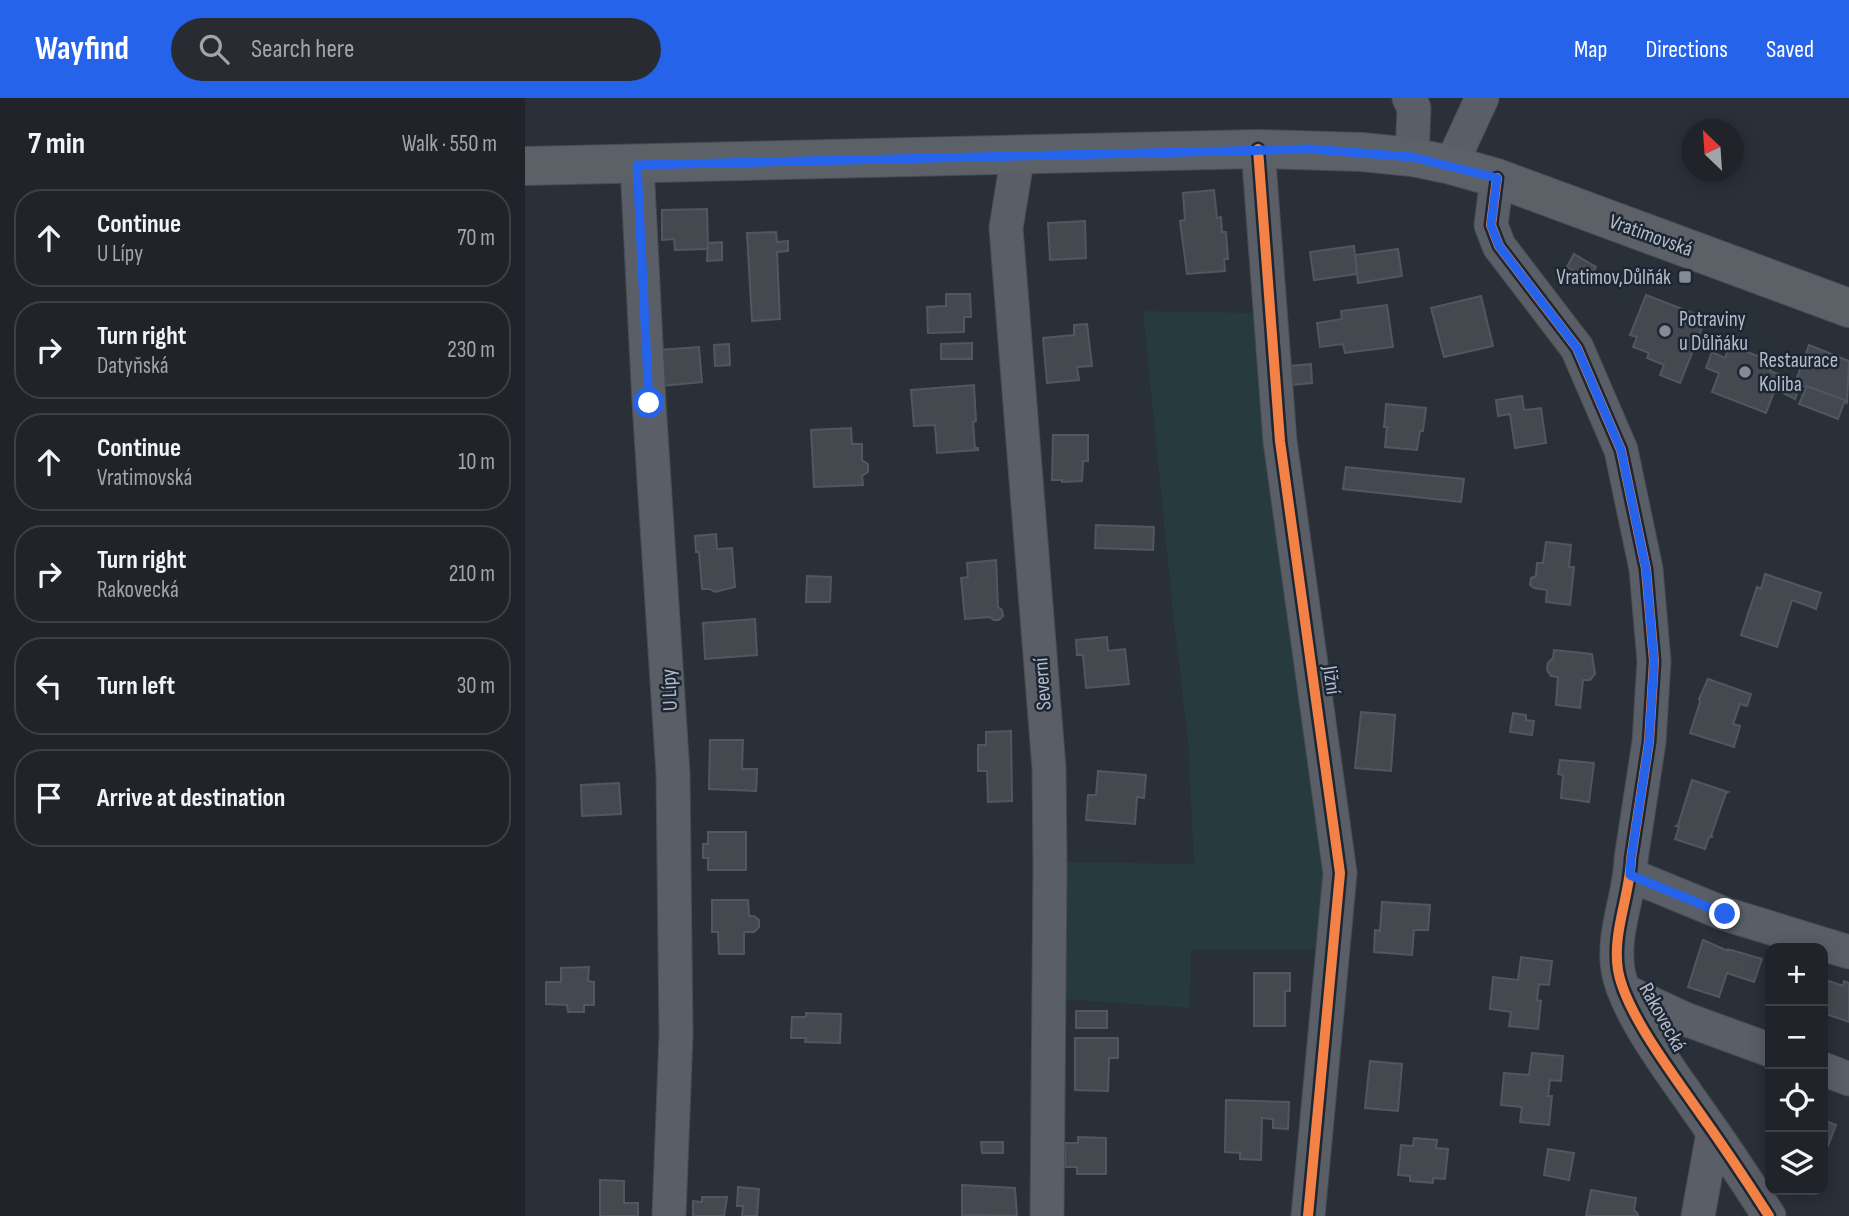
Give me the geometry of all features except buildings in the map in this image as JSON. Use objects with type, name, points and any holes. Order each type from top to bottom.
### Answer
[{"type":"main road","name":"Vratimovská","points":[[525,166],[1258,149],[1310,149],[1412,157],[1497,178],[1849,308]]},
{"type":"street","points":[[1409,98],[1414,108],[1412,157]]},
{"type":"street","points":[[1451,165],[1482,98]]},
{"type":"street","name":"Jižní","points":[[1258,149],[1280,442],[1340,873],[1308,1216]]},
{"type":"street","name":"Severní","points":[[1018,155],[1006,228],[1049,768],[1047,1216]]},
{"type":"street","name":"U Lípy","points":[[637,165],[673,774],[676,1035],[669,1216]]},
{"type":"street","name":"Rakovecká","points":[[1497,178],[1491,225],[1499,246],[1577,348],[1621,450],[1646,569],[1654,661],[1649,742],[1630,875],[1618,928],[1618,970],[1625,992],[1659,1054],[1769,1216]]},
{"type":"street","points":[[1630,875],[1725,914],[1849,952]]},
{"type":"street","points":[[1625,992],[1685,1019],[1765,1048]]},
{"type":"street","points":[[1828,1071],[1849,1079]]},
{"type":"street","points":[[1698,1216],[1713,1133]]},
{"type":"green space","points":[[1143,311],[1260,313],[1326,835],[1323,949],[1191,949],[1190,1008],[1061,999],[1066,862],[1194,864],[1188,739]]},
{"type":"cycle path","points":[[1258,149],[1280,441],[1340,873],[1308,1216]]},
{"type":"cycle path","points":[[1497,178],[1491,225],[1499,246],[1577,348],[1621,450],[1646,569],[1654,661],[1649,742],[1628,887],[1617,942],[1622,987],[1651,1042],[1769,1216]]},
{"type":"place","name":"Vratimov,Důlňák","points":[[1685,277]]},
{"type":"place","name":"Potraviny u Důlňáku","points":[[1665,331]]},
{"type":"place","name":"Restaurace Koliba","points":[[1745,372]]},
{"type":"route","points":[[649,403],[637,165],[1310,149],[1412,157],[1497,178],[1491,225],[1499,246],[1577,348],[1621,450],[1646,569],[1654,661],[1649,742],[1630,875],[1725,914]]}]
